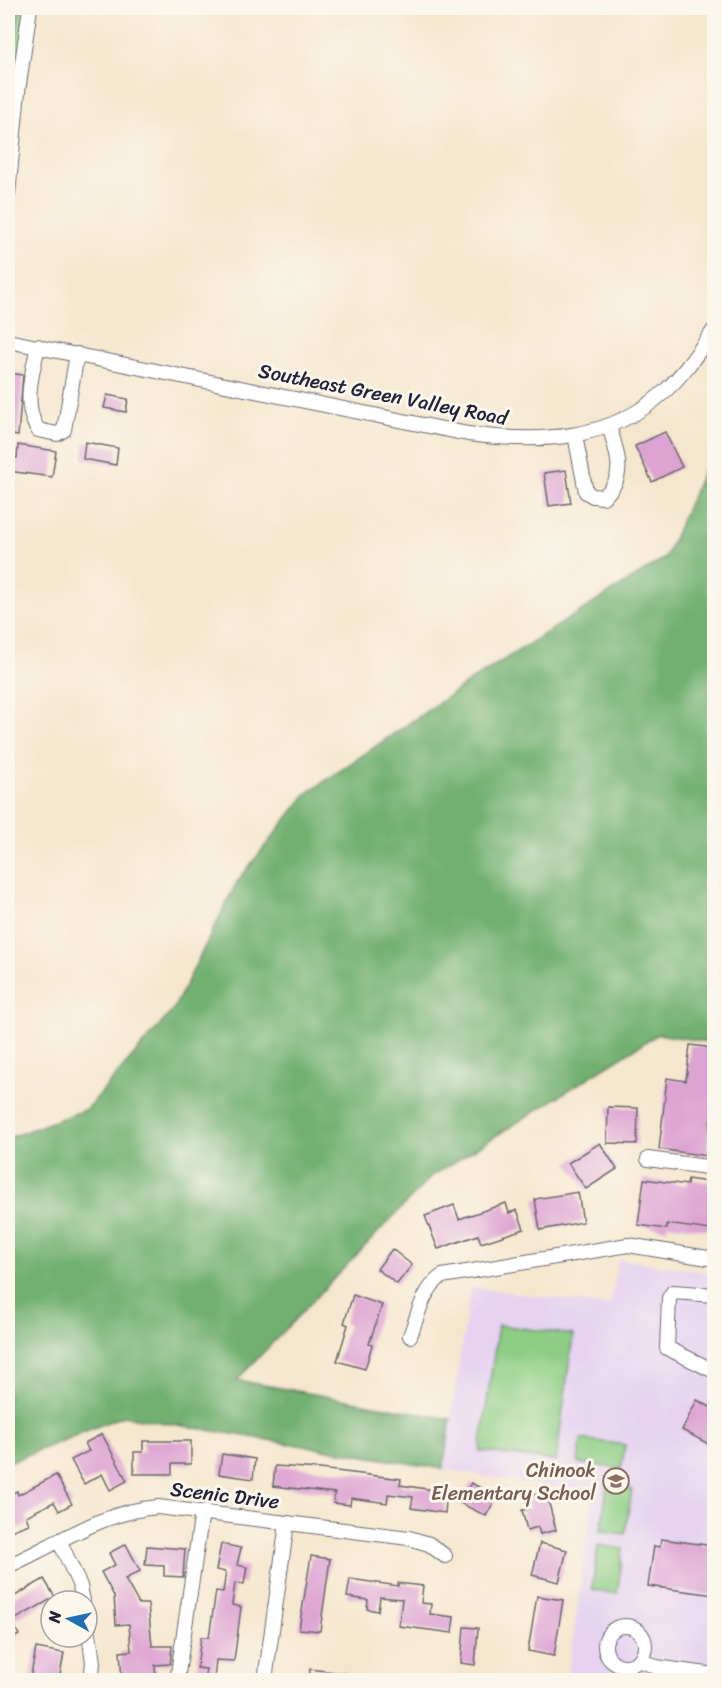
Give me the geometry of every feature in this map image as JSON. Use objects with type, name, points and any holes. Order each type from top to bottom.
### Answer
[{"type":"street","points":[[8,194],[18,91],[30,8]]},
{"type":"street","name":"Southeast Green Valley Road","points":[[8,340],[468,434],[519,439],[575,435],[609,426],[636,413],[664,392],[714,330]]},
{"type":"street","points":[[38,346],[29,396],[30,417],[38,430],[57,434],[64,430],[77,354]]},
{"type":"street","points":[[575,435],[586,492],[592,496],[603,497],[612,490],[619,476],[620,462],[609,426]]},
{"type":"street","points":[[648,1159],[714,1168]]},
{"type":"street","points":[[410,1336],[426,1293],[433,1282],[442,1276],[628,1245],[714,1259]]},
{"type":"street","points":[[714,1295],[674,1292],[669,1298],[665,1341],[670,1351],[714,1371]]},
{"type":"street","name":"Scenic Drive","points":[[8,1566],[112,1515],[133,1509],[159,1507],[409,1538],[429,1544],[445,1556]]},
{"type":"street","points":[[177,1680],[201,1512]]},
{"type":"street","points":[[265,1680],[287,1523]]},
{"type":"street","points":[[60,1542],[81,1589]]},
{"type":"street","points":[[91,1649],[93,1664],[91,1680]]},
{"type":"street","points":[[640,1660],[656,1667],[714,1675]]},
{"type":"shaded area","name":"Chinook Elementary School","points":[[618,1259],[714,1273],[714,1680],[567,1680],[593,1494],[443,1469],[471,1287],[610,1306]]},
{"type":"green space","points":[[8,8],[28,8],[8,142]]},
{"type":"green space","points":[[8,8],[20,8],[8,95]]},
{"type":"green space","points":[[714,446],[714,1043],[658,1034],[432,1176],[237,1380],[451,1419],[443,1469],[123,1416],[8,1463],[8,1138],[87,1109],[173,1010],[237,882],[306,794],[475,678],[665,558]]},
{"type":"green space","points":[[498,1325],[573,1335],[556,1461],[480,1451]]},
{"type":"green space","points":[[581,1439],[625,1445],[621,1469],[578,1463]]},
{"type":"green space","points":[[607,1486],[632,1489],[625,1534],[601,1531]]},
{"type":"green space","points":[[598,1545],[623,1549],[617,1594],[592,1590]]},
{"type":"building","points":[[8,373],[23,375],[18,436],[8,434]]},
{"type":"building","points":[[107,395],[128,399],[126,412],[104,408]]},
{"type":"building","points":[[665,432],[682,467],[652,482],[635,446]]},
{"type":"building","points":[[85,442],[118,448],[116,465],[83,459]]},
{"type":"building","points":[[18,445],[56,451],[52,477],[8,471],[8,457],[17,458]]},
{"type":"building","points":[[566,470],[571,503],[549,506],[544,473]]},
{"type":"building","points":[[690,1045],[714,1048],[714,1084],[707,1156],[659,1149],[667,1078],[686,1081]]},
{"type":"building","points":[[608,1107],[638,1108],[637,1144],[607,1143]]},
{"type":"building","points":[[600,1143],[617,1169],[586,1189],[568,1163]]},
{"type":"building","points":[[644,1179],[687,1185],[688,1179],[714,1183],[711,1230],[667,1224],[667,1229],[638,1225]]},
{"type":"building","points":[[578,1192],[583,1222],[540,1230],[535,1199]]},
{"type":"building","points":[[506,1203],[509,1213],[517,1210],[524,1229],[481,1243],[478,1235],[438,1249],[425,1216],[454,1205],[459,1219]]},
{"type":"building","points":[[392,1249],[412,1265],[397,1284],[377,1269]]},
{"type":"building","points":[[353,1295],[382,1305],[369,1344],[372,1345],[365,1369],[337,1361],[348,1325],[344,1323]]},
{"type":"building","points":[[697,1400],[714,1409],[714,1447],[682,1430]]},
{"type":"building","points":[[102,1434],[127,1481],[110,1490],[102,1474],[84,1484],[71,1460],[89,1451],[85,1443]]},
{"type":"building","points":[[143,1441],[191,1441],[191,1464],[172,1464],[172,1474],[134,1474],[134,1452],[143,1452]]},
{"type":"building","points":[[222,1454],[255,1459],[253,1479],[219,1474]]},
{"type":"building","points":[[275,1466],[401,1479],[400,1485],[447,1492],[445,1513],[411,1508],[413,1497],[388,1494],[387,1503],[351,1498],[350,1505],[333,1503],[335,1493],[273,1486]]},
{"type":"building","points":[[56,1475],[72,1504],[59,1511],[54,1502],[26,1516],[29,1524],[8,1532],[8,1504],[11,1503],[8,1495],[17,1491],[18,1495]]},
{"type":"building","points":[[471,1483],[497,1496],[486,1516],[460,1503]]},
{"type":"building","points":[[546,1492],[556,1530],[540,1534],[538,1527],[527,1530],[522,1510],[529,1509],[526,1497]]},
{"type":"building","points":[[661,1539],[714,1546],[714,1595],[648,1586],[654,1546],[660,1547]]},
{"type":"building","points":[[540,1543],[567,1550],[559,1582],[532,1575]]},
{"type":"building","points":[[126,1544],[140,1571],[125,1579],[139,1604],[148,1604],[152,1646],[172,1646],[170,1664],[155,1665],[156,1680],[122,1680],[120,1652],[131,1651],[129,1624],[116,1625],[114,1596],[101,1572],[115,1565],[109,1553]]},
{"type":"building","points":[[221,1544],[241,1548],[237,1565],[247,1567],[244,1584],[235,1583],[232,1605],[241,1607],[234,1661],[216,1660],[214,1680],[204,1680],[206,1669],[197,1668],[201,1637],[209,1637],[216,1591],[223,1592],[226,1572],[216,1570]]},
{"type":"building","points":[[147,1546],[185,1549],[183,1577],[164,1576],[164,1566],[145,1565]]},
{"type":"building","points":[[311,1556],[330,1559],[320,1631],[299,1629]]},
{"type":"building","points":[[44,1579],[50,1589],[39,1589],[39,1606],[12,1621],[19,1635],[8,1641],[8,1600]]},
{"type":"building","points":[[350,1579],[398,1586],[398,1583],[423,1586],[421,1603],[431,1604],[430,1614],[454,1617],[452,1633],[399,1626],[402,1599],[380,1597],[378,1611],[367,1609],[368,1600],[347,1597]]},
{"type":"building","points":[[537,1596],[563,1600],[554,1656],[528,1651]]},
{"type":"building","points":[[464,1627],[478,1628],[475,1665],[461,1663]]},
{"type":"building","points":[[36,1648],[64,1653],[59,1680],[30,1680]]},
{"type":"building","points":[[310,1669],[349,1674],[348,1680],[309,1680]]},
{"type":"place","name":"Chinook Elementary School","points":[[616,1481]]}]
